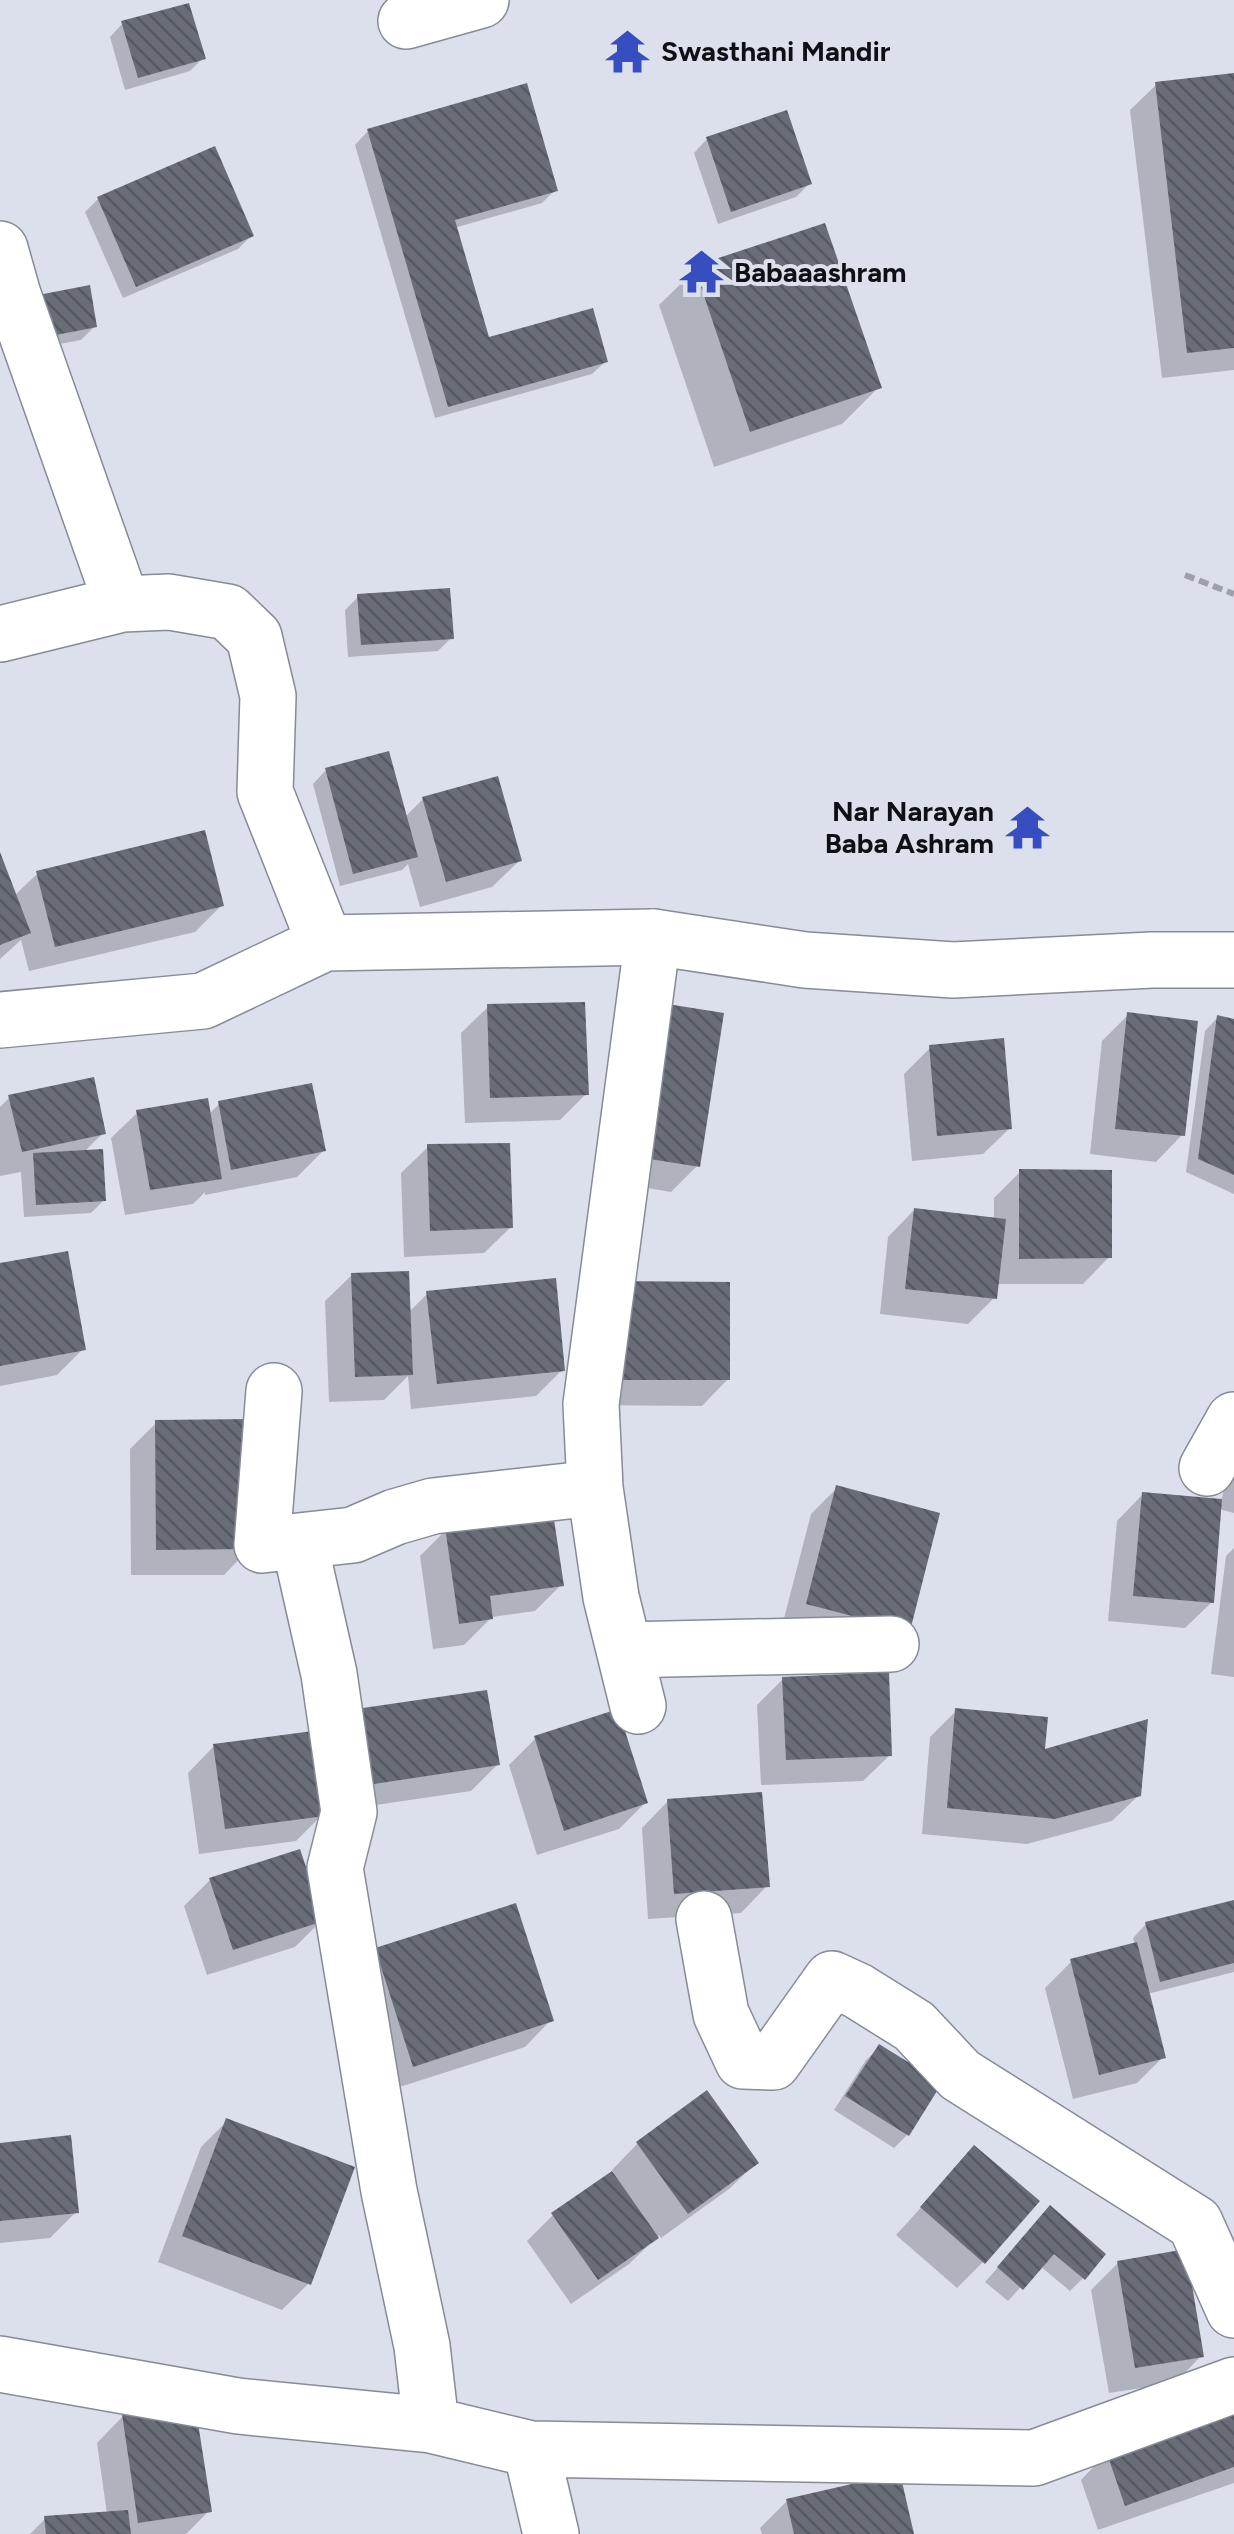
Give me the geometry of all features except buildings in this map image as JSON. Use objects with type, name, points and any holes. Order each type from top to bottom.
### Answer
[{"type":"street","points":[[406,21],[481,0]]},
{"type":"street","points":[[4,281],[122,604]]},
{"type":"street","points":[[0,634],[122,604],[169,602],[228,612],[254,637],[268,696],[265,792],[324,943]]},
{"type":"street","points":[[638,1706],[610,1598],[594,1488],[592,1404],[653,937]]},
{"type":"street","points":[[0,1020],[203,1000],[324,943],[653,937],[804,960],[953,970],[1234,960]]},
{"type":"street","points":[[274,1391],[262,1545],[352,1535],[434,1506],[594,1488]]},
{"type":"street","points":[[1207,1468],[1234,1420]]},
{"type":"street","points":[[298,1541],[329,1674],[349,1812],[335,1868],[389,2191],[422,2346],[431,2425]]},
{"type":"street","points":[[624,1650],[891,1644]]},
{"type":"street","points":[[704,1919],[721,2014],[742,2061],[774,2062],[832,1979],[858,1990],[914,2026],[960,2075],[1195,2223],[1234,2310]]},
{"type":"street","points":[[0,2364],[238,2406],[431,2425],[531,2449],[1034,2458],[1234,2384]]},
{"type":"street","points":[[531,2449],[551,2534]]},
{"type":"path","points":[[1185,575],[1234,594]]},
{"type":"place","name":"Swasthani Mandir","points":[[628,51]]},
{"type":"place","name":"Babaaashram","points":[[701,272]]},
{"type":"place","name":"Nar Narayan Baba Ashram","points":[[1027,827]]}]
